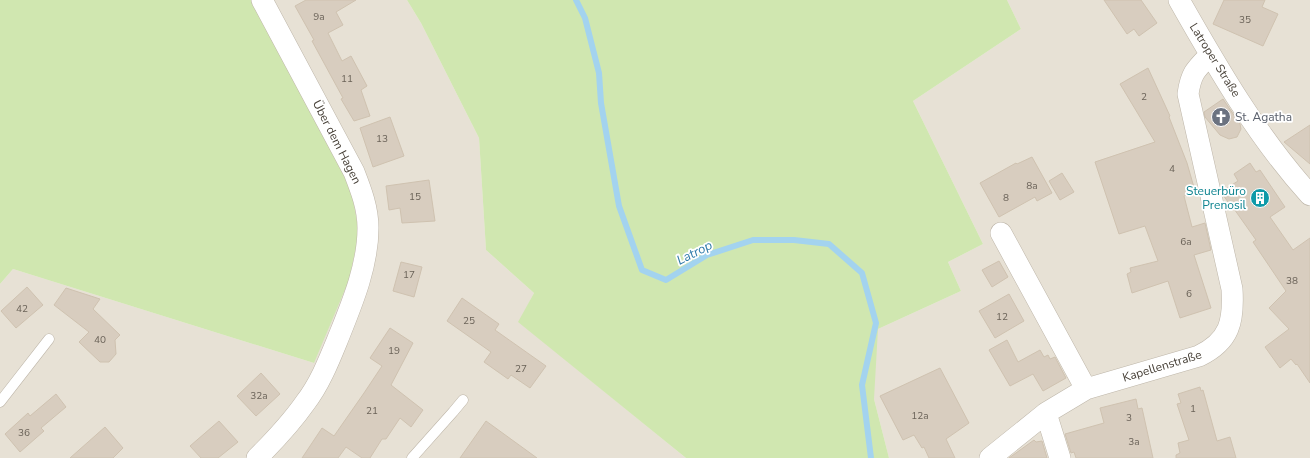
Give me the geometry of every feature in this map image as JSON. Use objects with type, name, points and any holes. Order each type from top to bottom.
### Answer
[{"type":"street","name":"Über dem Hagen","points":[[257,458],[305,403],[326,367],[349,311],[360,276],[368,240],[367,212],[354,172],[262,0]]},
{"type":"street","name":"Latroper Straße","points":[[1179,0],[1210,55],[1269,146],[1310,195]]},
{"type":"street","name":"Kapellenstraße","points":[[990,458],[1046,413],[1086,389],[1199,356],[1223,339],[1230,324],[1233,310],[1232,289],[1188,94],[1190,83],[1196,69],[1210,55]]},
{"type":"street","points":[[1001,233],[1086,389]]},
{"type":"street","points":[[1046,413],[1060,458]]},
{"type":"lane","points":[[0,402],[49,339]]},
{"type":"lane","points":[[412,458],[463,400]]},
{"type":"shaded area","points":[[254,0],[407,0],[421,23],[479,138],[486,250],[534,293],[519,322],[686,458],[0,458],[0,284],[13,269],[314,363]]},
{"type":"shaded area","points":[[1007,0],[1310,0],[1310,458],[889,458],[874,399],[862,385],[878,329],[961,291],[948,262],[983,244],[913,101],[1021,29]]},
{"type":"green space","points":[[0,0],[254,0],[350,183],[359,233],[349,280],[314,363],[13,269],[0,284]]},
{"type":"green space","points":[[407,0],[1007,0],[1021,29],[913,101],[983,244],[948,262],[961,291],[878,329],[874,399],[889,458],[686,458],[518,322],[534,293],[486,250],[479,138],[421,23]]},
{"type":"building","points":[[306,0],[356,0],[336,12],[343,25],[328,33],[342,61],[351,56],[367,86],[361,90],[370,116],[354,121],[341,99],[343,98],[295,6]]},
{"type":"building","points":[[1104,0],[1141,0],[1157,23],[1139,36],[1134,29],[1127,34]]},
{"type":"building","points":[[1224,0],[1265,0],[1262,7],[1278,14],[1263,46],[1213,24]]},
{"type":"building","points":[[1148,68],[1170,116],[1169,117],[1187,163],[1195,191],[1184,196],[1192,227],[1205,223],[1211,250],[1194,255],[1211,308],[1180,318],[1168,281],[1132,293],[1127,274],[1131,272],[1130,268],[1158,261],[1145,226],[1119,234],[1095,162],[1155,142],[1120,84]]},
{"type":"building","name":"St. Agatha","points":[[1223,99],[1240,124],[1241,129],[1237,137],[1229,139],[1220,135],[1205,117],[1204,112]]},
{"type":"building","points":[[390,117],[404,156],[373,167],[360,128]]},
{"type":"building","points":[[1310,125],[1310,164],[1284,142]]},
{"type":"building","points":[[1032,157],[1052,193],[1037,201],[1035,197],[999,217],[980,183],[1016,163],[1017,164]]},
{"type":"building","points":[[1250,163],[1256,172],[1260,170],[1285,207],[1270,217],[1293,250],[1310,238],[1310,383],[1297,364],[1296,365],[1291,359],[1280,368],[1265,347],[1289,329],[1269,308],[1286,291],[1253,242],[1256,240],[1223,195],[1222,191],[1238,181],[1234,174]]},
{"type":"building","points":[[1062,173],[1074,192],[1060,200],[1049,181]]},
{"type":"building","points":[[429,180],[435,221],[402,223],[400,208],[389,210],[386,186]]},
{"type":"building","points":[[999,261],[1008,277],[992,287],[982,270]]},
{"type":"building","points":[[401,262],[422,267],[414,297],[393,291]]},
{"type":"building","points":[[27,287],[43,305],[16,328],[1,311]]},
{"type":"building","points":[[66,288],[100,299],[93,309],[120,335],[115,340],[116,354],[109,362],[100,362],[79,342],[89,332],[54,305]]},
{"type":"building","points":[[1009,294],[1024,321],[995,338],[979,311]]},
{"type":"building","points":[[462,298],[499,324],[495,330],[546,366],[530,388],[511,375],[508,379],[484,362],[491,352],[447,321]]},
{"type":"building","points":[[390,328],[413,343],[391,385],[423,410],[411,427],[400,418],[386,439],[382,439],[370,458],[362,458],[346,447],[338,458],[302,458],[322,428],[334,436],[364,393],[382,366],[370,358]]},
{"type":"building","points":[[1007,340],[1018,362],[1040,350],[1044,357],[1048,355],[1050,359],[1055,357],[1066,378],[1043,391],[1033,374],[1010,386],[989,350]]},
{"type":"building","points":[[940,368],[969,423],[946,439],[955,458],[929,458],[924,447],[922,448],[914,435],[903,440],[880,396]]},
{"type":"building","points":[[261,373],[280,394],[256,416],[237,396]]},
{"type":"building","points":[[1200,387],[1201,391],[1203,390],[1217,441],[1230,437],[1236,458],[1176,458],[1176,455],[1180,453],[1178,443],[1189,440],[1177,404],[1181,403],[1178,394]]},
{"type":"building","points":[[56,394],[66,407],[41,428],[44,431],[20,452],[5,434],[28,413],[30,416]]},
{"type":"building","points":[[1136,399],[1138,409],[1142,408],[1153,458],[1076,458],[1074,452],[1071,453],[1065,434],[1104,423],[1100,408]]},
{"type":"building","points":[[219,421],[238,442],[218,458],[201,458],[190,446]]},
{"type":"building","points":[[486,421],[537,458],[460,458]]},
{"type":"building","points":[[105,427],[123,448],[113,458],[70,458]]},
{"type":"building","points":[[1034,440],[1036,442],[1042,441],[1047,458],[1009,458]]},
{"type":"waterway","name":"Latrop","points":[[576,0],[585,18],[599,73],[601,103],[619,206],[642,270],[666,280],[707,255],[753,240],[794,240],[829,244],[862,273],[876,323],[862,385],[871,458]]},
{"type":"place","name":"St. Agatha","points":[[1221,117]]},
{"type":"place","name":"Steuerbüro Prenosil","points":[[1260,198]]}]
